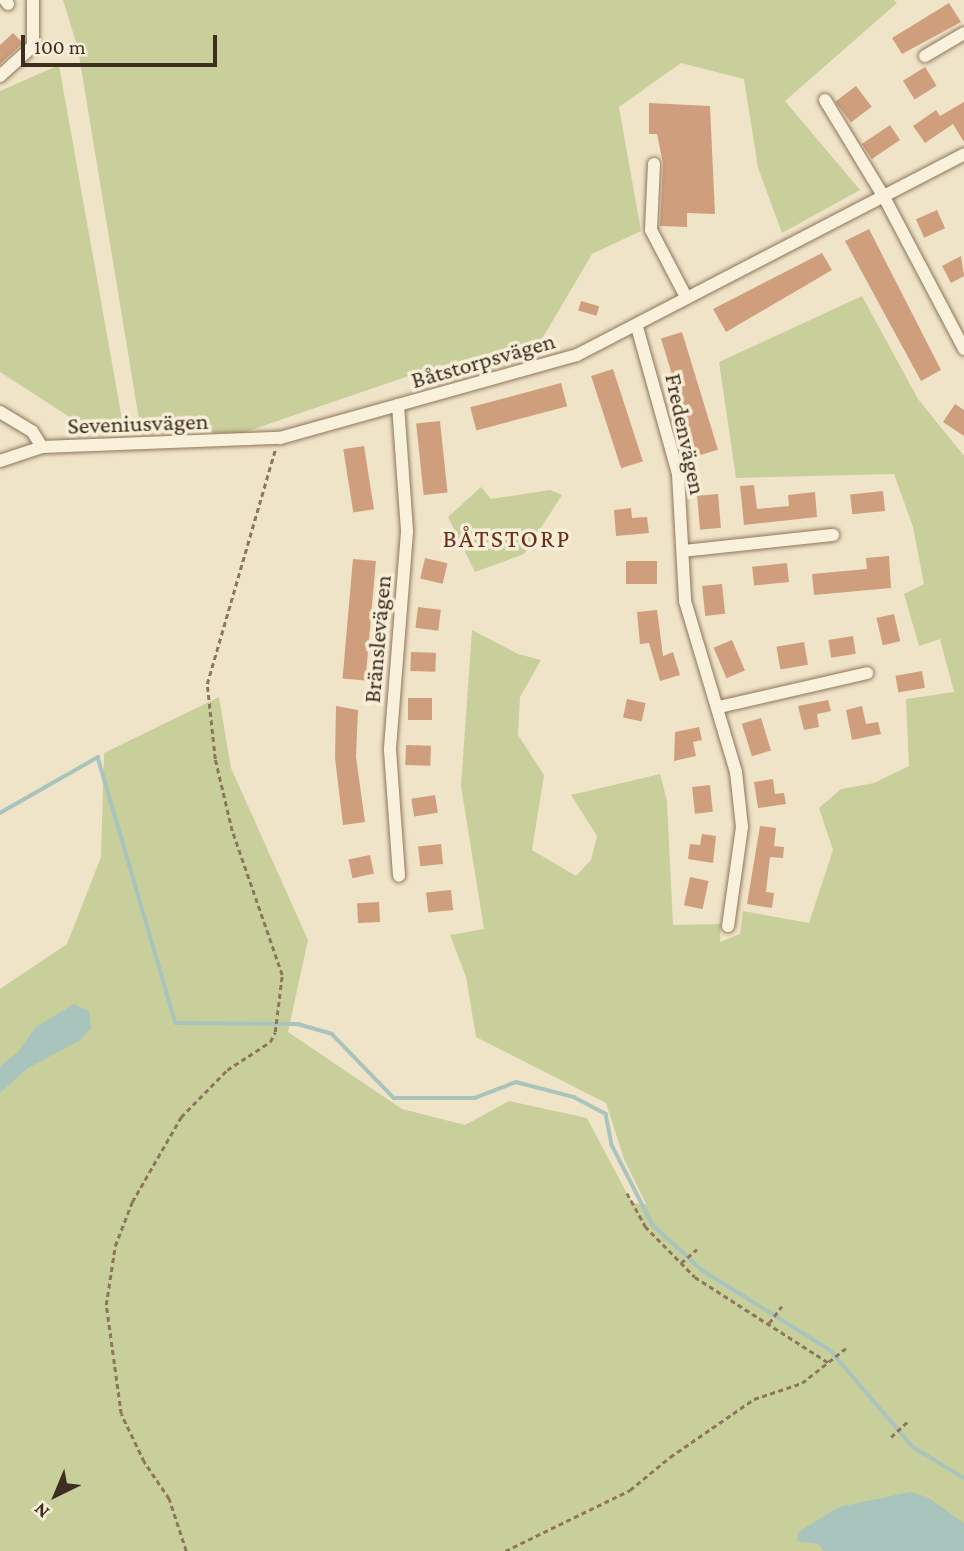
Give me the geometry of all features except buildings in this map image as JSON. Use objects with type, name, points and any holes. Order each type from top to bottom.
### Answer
[{"type":"street","points":[[0,76],[33,46],[36,33],[33,0]]},
{"type":"street","points":[[925,56],[964,33]]},
{"type":"street","points":[[825,100],[884,197],[964,349]]},
{"type":"street","name":"Båtstorpsvägen","points":[[280,438],[577,355],[637,327],[686,297],[964,154]]},
{"type":"street","points":[[654,164],[651,230],[686,297]]},
{"type":"street","name":"Fredenvägen","points":[[637,327],[678,474],[685,601],[695,646],[719,707],[736,772],[742,827],[728,926]]},
{"type":"street","name":"Bränslevägen","points":[[398,405],[407,532],[390,750],[399,876]]},
{"type":"street","points":[[0,412],[32,431],[41,447]]},
{"type":"street","name":"Seveniusvägen","points":[[0,461],[41,447],[280,438]]},
{"type":"street","points":[[683,551],[833,535]]},
{"type":"street","points":[[719,707],[867,673]]},
{"type":"path","points":[[186,1551],[169,1499],[144,1462],[121,1414],[106,1305],[115,1247],[132,1202],[181,1117],[227,1070],[270,1042],[275,1032],[282,975],[232,831],[215,759],[207,684],[242,553],[280,438]]},
{"type":"path","points":[[627,1193],[645,1226],[695,1277],[829,1363]]},
{"type":"path","points":[[681,1263],[697,1249]]},
{"type":"path","points":[[769,1325],[782,1306]]},
{"type":"path","points":[[505,1551],[630,1490],[670,1457],[754,1399],[802,1383],[846,1348]]},
{"type":"path","points":[[891,1437],[907,1422]]},
{"type":"green space","points":[[63,0],[894,0],[897,3],[785,101],[860,190],[782,233],[758,168],[744,79],[681,63],[619,107],[641,231],[592,254],[542,339],[426,370],[242,433],[141,432],[78,49]]},
{"type":"green space","points":[[59,65],[125,436],[82,425],[0,372],[0,91]]},
{"type":"green space","points":[[862,296],[918,399],[964,456],[964,1551],[0,1551],[0,989],[67,944],[101,857],[104,753],[219,697],[231,768],[308,940],[288,1032],[402,1109],[465,1125],[509,1101],[587,1118],[632,1203],[646,1204],[624,1159],[606,1103],[476,1037],[466,977],[450,935],[484,929],[461,786],[472,630],[518,654],[541,660],[520,697],[518,735],[544,775],[532,850],[576,876],[591,860],[597,836],[571,795],[660,774],[667,801],[673,925],[721,924],[720,942],[740,934],[743,911],[809,923],[833,850],[819,808],[841,789],[874,783],[909,766],[906,699],[954,692],[940,639],[919,646],[904,594],[924,584],[913,527],[894,474],[736,478],[719,362]]},
{"type":"green space","points":[[481,487],[491,499],[550,490],[562,495],[524,554],[475,572],[448,517]]},
{"type":"water","points":[[74,1004],[89,1011],[91,1028],[79,1041],[28,1068],[0,1093],[0,1066],[18,1052],[36,1027]]},
{"type":"water","points":[[910,1492],[927,1497],[964,1523],[964,1551],[824,1551],[818,1544],[797,1541],[798,1532],[839,1507]]},
{"type":"waterway","points":[[0,813],[98,757],[176,1023],[298,1024],[332,1034],[394,1098],[475,1098],[516,1082],[574,1097],[606,1114],[612,1145],[653,1225],[702,1270],[830,1350],[913,1447],[964,1478]]},
{"type":"district","name":"BÅTSTORP","points":[[507,539]]}]
